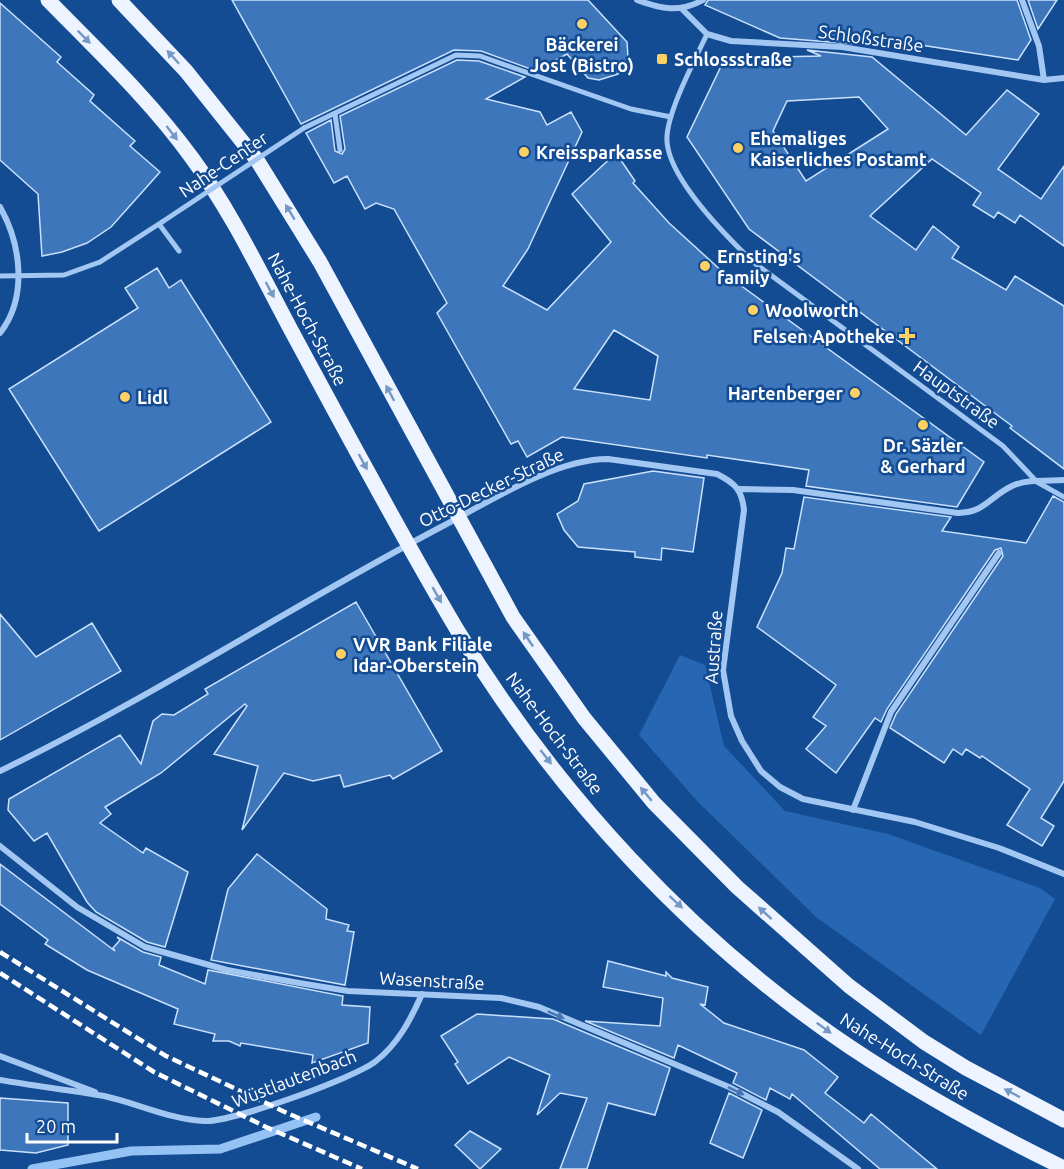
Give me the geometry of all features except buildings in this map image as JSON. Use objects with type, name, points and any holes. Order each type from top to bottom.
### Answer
[{"type":"main road","name":"Nahe-Hoch-Straße","points":[[48,0],[160,117],[194,160],[242,239],[408,544],[468,647],[532,739],[611,835],[668,895],[725,949],[798,1009],[849,1046],[928,1096],[1064,1168]]},
{"type":"main road","name":"Nahe-Hoch-Straße","points":[[123,2],[186,71],[257,160],[320,262],[513,617],[557,681],[654,803],[711,863],[808,952],[887,1016],[966,1068],[1064,1120]]},
{"type":"street","points":[[637,0],[651,6],[683,10],[703,0]]},
{"type":"street","points":[[1022,0],[1039,46],[1044,80]]},
{"type":"street","points":[[683,10],[707,34]]},
{"type":"street","name":"Schloßstraße","points":[[707,34],[731,41],[842,46],[1044,80],[1064,78]]},
{"type":"street","name":"Hauptstraße","points":[[707,34],[671,117],[667,137],[677,170],[694,197],[721,231],[753,262],[1004,447],[1037,482],[1064,497]]},
{"type":"street","name":"Nahe-Center","points":[[0,276],[64,275],[100,262],[304,128],[456,55],[480,56],[631,109],[671,117]]},
{"type":"street","points":[[334,114],[340,150]]},
{"type":"street","points":[[0,207],[8,221],[16,251],[18,278],[15,305],[0,333]]},
{"type":"street","points":[[161,223],[179,251]]},
{"type":"street","name":"Otto-Decker-Straße","points":[[0,771],[113,711],[408,544],[553,470],[589,459],[717,474],[732,481],[739,489]]},
{"type":"street","points":[[739,489],[793,490],[958,513],[973,513],[987,506],[1014,485],[1064,480]]},
{"type":"street","name":"Austraße","points":[[739,489],[744,510],[723,670],[731,716],[742,741],[761,771],[780,787],[803,799],[889,816],[945,831],[999,848],[1064,874]]},
{"type":"street","points":[[853,810],[891,712],[999,553]]},
{"type":"street","name":"Wasenstraße","points":[[0,846],[85,913],[129,939],[163,954],[227,970],[348,991],[501,998],[539,1007],[729,1087],[778,1112],[858,1169]]},
{"type":"street","name":"Wüstlautenbach","points":[[0,1080],[105,1096],[150,1110],[205,1121],[234,1118],[307,1092],[374,1063],[401,1035],[422,994]]},
{"type":"street","points":[[0,1056],[105,1096]]},
{"type":"shaded area","points":[[680,655],[705,665],[724,746],[785,811],[888,834],[1040,888],[1055,899],[981,1035],[816,917],[698,802],[639,735]]},
{"type":"waterway","name":"Wüstlautenbach","points":[[32,1169],[131,1151],[220,1149],[316,1117]]},
{"type":"railway","points":[[0,952],[166,1056],[287,1113],[418,1169]]},
{"type":"railway","points":[[0,973],[154,1072],[266,1127],[362,1169]]},
{"type":"place","name":"Bäckerei Jost (Bistro)","points":[[582,24]]},
{"type":"place","name":"Schlossstraße","points":[[662,59]]},
{"type":"place","name":"Ehemaliges Kaiserliches Postamt","points":[[738,148]]},
{"type":"place","name":"Kreissparkasse","points":[[524,152]]},
{"type":"place","name":"Ernsting's family","points":[[705,266]]},
{"type":"place","name":"Woolworth","points":[[753,310]]},
{"type":"place","name":"Felsen Apotheke","points":[[907,336]]},
{"type":"place","name":"Hartenberger","points":[[855,393]]},
{"type":"place","name":"Lidl","points":[[125,397]]},
{"type":"place","name":"Dr. Säzler & Gerhard","points":[[923,425]]},
{"type":"place","name":"VVR Bank Filiale Idar-Oberstein","points":[[341,654]]}]
